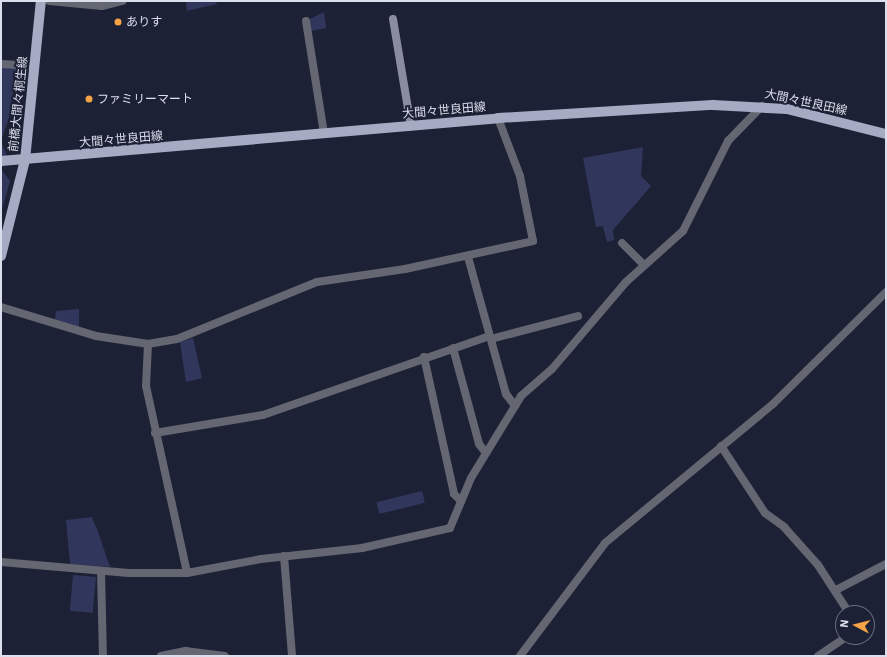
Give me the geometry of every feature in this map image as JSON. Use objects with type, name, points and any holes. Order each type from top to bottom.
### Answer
[{"type":"main road","name":"前橋大間々桐生線","points":[[1,256],[25,160],[41,1]]},
{"type":"main road","name":"大間々世良田線","points":[[1,161],[498,118],[713,105],[762,106],[886,134]]},
{"type":"street","points":[[49,1],[102,6],[122,1]]},
{"type":"street","points":[[393,19],[411,126]]},
{"type":"street","points":[[306,21],[324,133]]},
{"type":"street","points":[[1,64],[35,66]]},
{"type":"street","points":[[1,562],[101,571],[187,573],[284,556],[362,548],[443,531],[452,525],[461,502],[486,453],[515,406],[644,265],[683,231],[728,141],[762,106]]},
{"type":"street","points":[[1,307],[96,336],[148,344],[177,339],[317,282],[468,257],[533,240],[520,176],[498,118]]},
{"type":"street","points":[[622,243],[644,265]]},
{"type":"street","points":[[468,257],[508,400],[515,406]]},
{"type":"street","points":[[520,656],[602,546],[773,404],[886,292]]},
{"type":"street","points":[[155,433],[262,415],[424,357],[490,338],[578,316]]},
{"type":"street","points":[[148,344],[145,380],[155,433],[187,573]]},
{"type":"street","points":[[453,348],[479,444],[486,453]]},
{"type":"street","points":[[424,357],[454,494],[461,502]]},
{"type":"street","points":[[721,446],[765,514],[784,527],[836,590],[844,605]]},
{"type":"street","points":[[284,556],[292,656]]},
{"type":"street","points":[[836,590],[886,564]]},
{"type":"street","points":[[101,571],[103,656]]},
{"type":"street","points":[[818,656],[835,644]]},
{"type":"street","points":[[161,656],[185,651],[225,656]]},
{"type":"shaded area","points":[[186,1],[216,1],[217,4],[187,11]]},
{"type":"shaded area","points":[[324,12],[326,28],[311,31],[310,19]]},
{"type":"shaded area","points":[[1,68],[17,68],[9,118],[1,141]]},
{"type":"shaded area","points":[[1,141],[7,156],[1,156]]},
{"type":"shaded area","points":[[643,147],[641,176],[651,186],[613,230],[614,240],[607,242],[603,226],[596,227],[583,158]]},
{"type":"shaded area","points":[[1,169],[10,181],[2,209],[1,209]]},
{"type":"shaded area","points":[[79,309],[79,328],[55,321],[56,311]]},
{"type":"shaded area","points":[[193,338],[202,378],[186,382],[180,342]]},
{"type":"shaded area","points":[[422,491],[425,503],[379,514],[376,502]]},
{"type":"shaded area","points":[[92,517],[110,567],[70,564],[66,520]]},
{"type":"shaded area","points":[[73,575],[96,577],[93,613],[70,611]]},
{"type":"place","name":"ありす","points":[[118,22]]},
{"type":"place","name":"ファミリーマート","points":[[89,99]]}]
